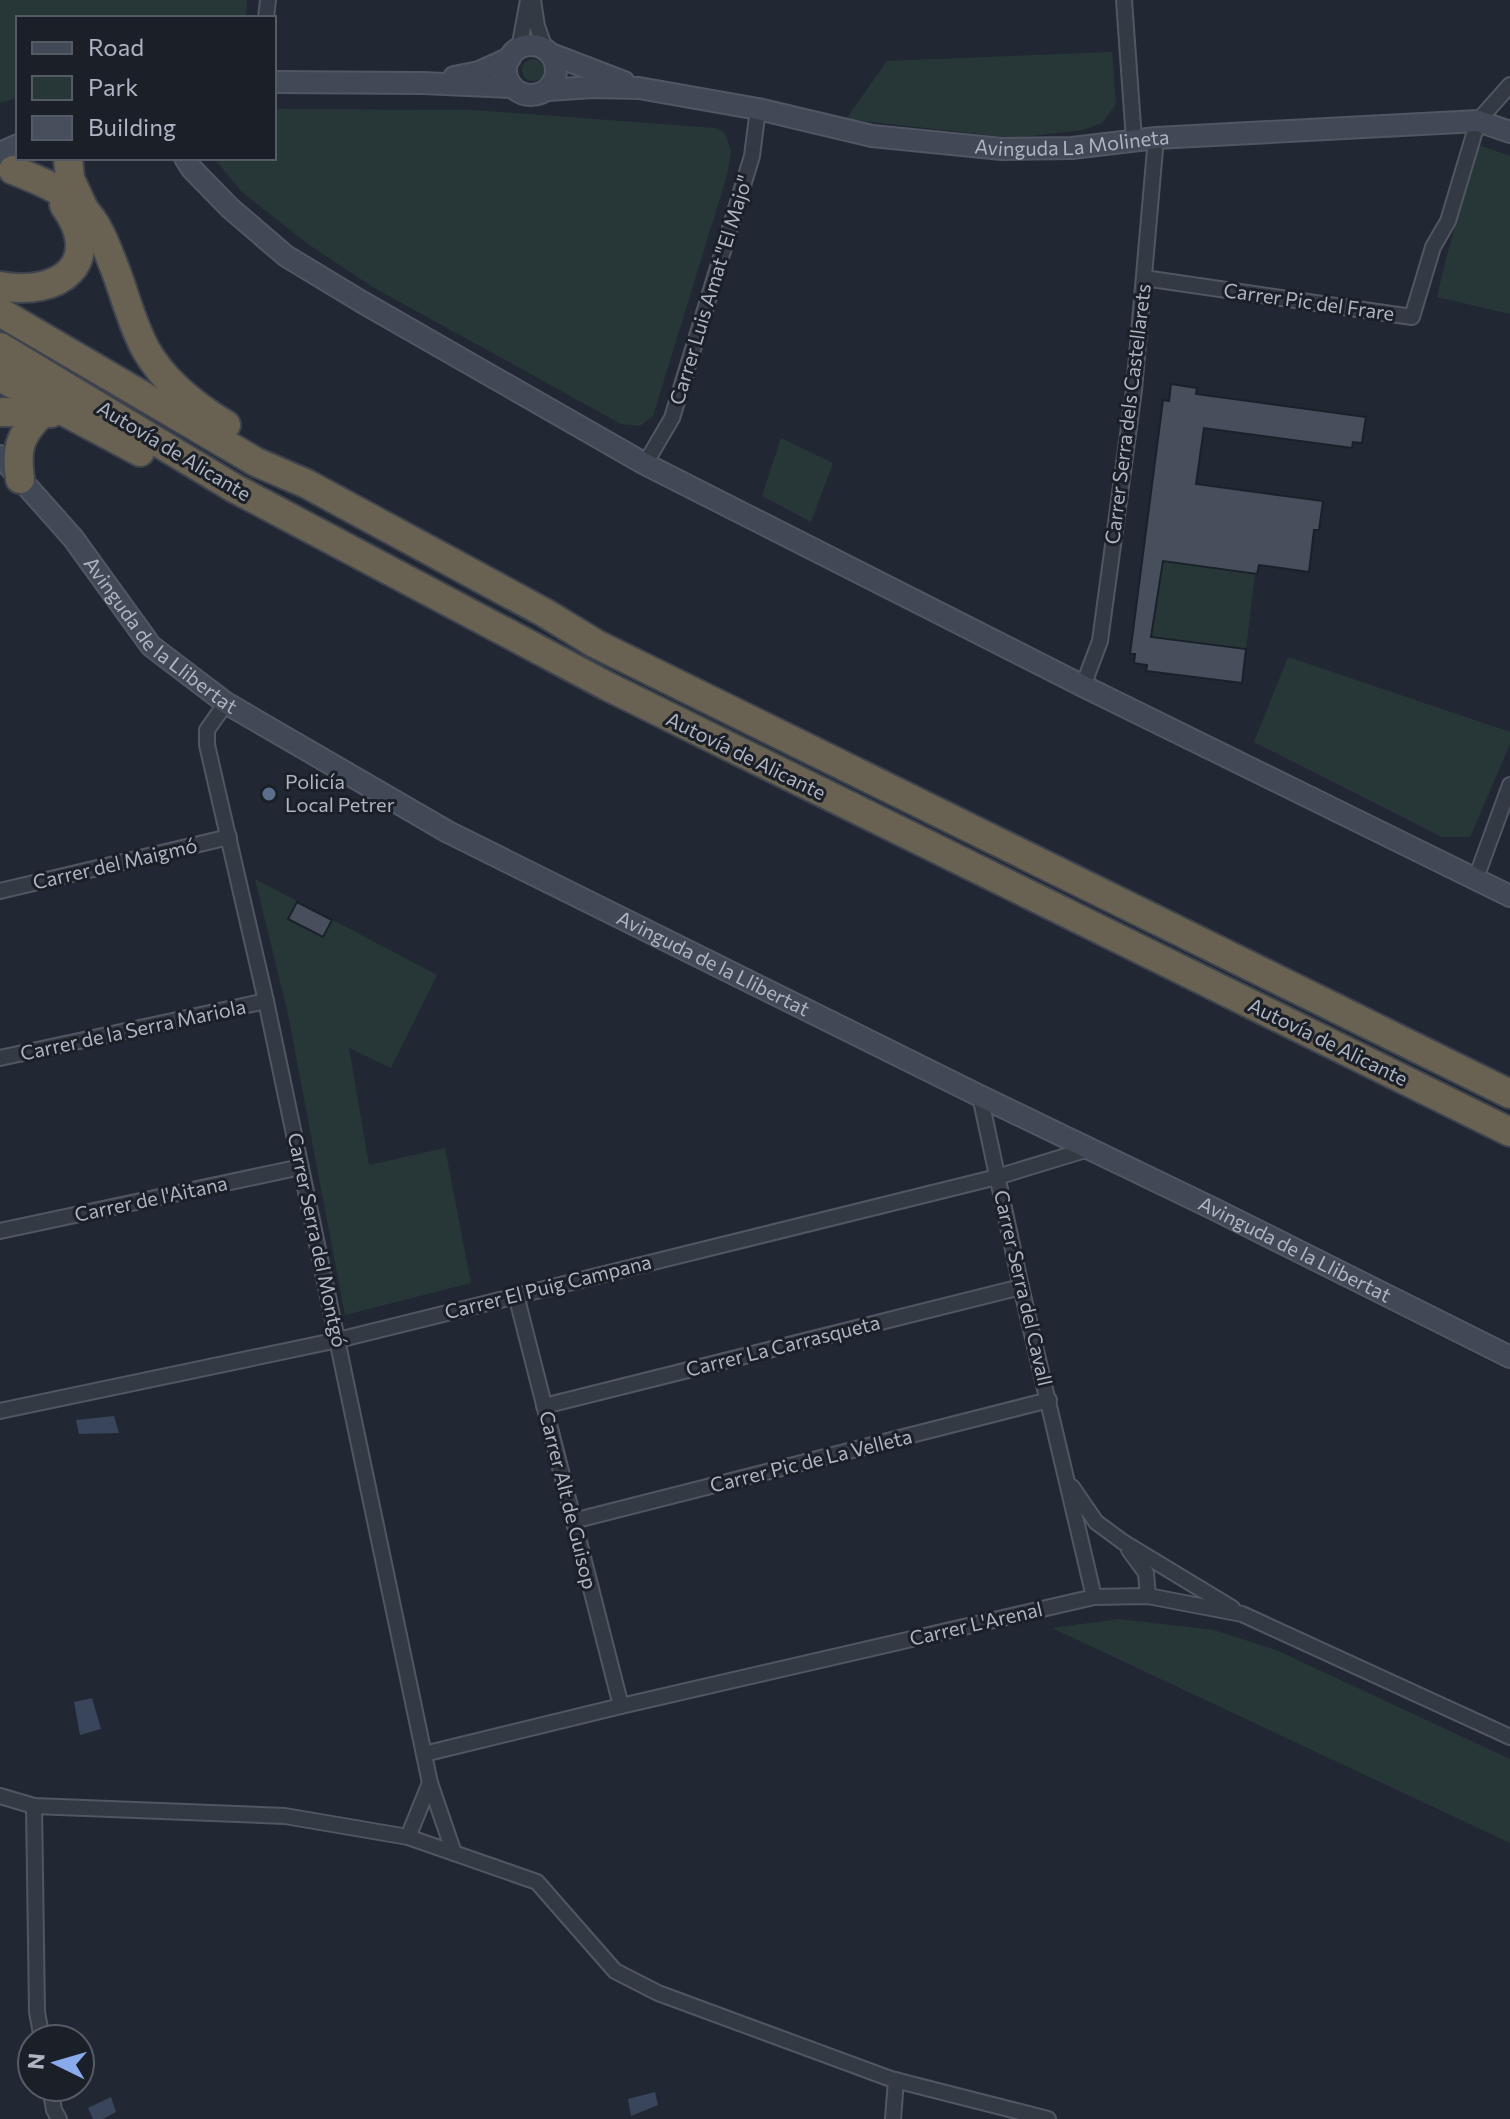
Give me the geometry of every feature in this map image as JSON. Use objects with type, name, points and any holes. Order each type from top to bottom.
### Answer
[{"type":"highway","points":[[12,159],[85,210]]},
{"type":"highway","points":[[68,160],[70,179],[106,248],[145,348],[161,372],[183,394],[217,420],[275,455],[307,484]]},
{"type":"highway","points":[[0,286],[21,290],[44,287],[61,280],[74,266],[80,246],[79,229],[52,188]]},
{"type":"highway","name":"Autovía de Alicante","points":[[0,312],[256,462],[307,484],[545,613],[596,644],[1510,1094]]},
{"type":"highway","name":"Autovía de Alicante","points":[[0,347],[234,488],[607,686],[1510,1132]]},
{"type":"highway","points":[[0,377],[52,413],[190,478],[234,488]]},
{"type":"highway","points":[[0,412],[52,413]]},
{"type":"highway","points":[[20,479],[20,441],[29,426],[52,413]]},
{"type":"street","points":[[531,0],[537,26],[556,66],[555,79],[548,90],[536,96],[523,94],[512,87],[507,78],[531,0]]},
{"type":"street","points":[[1124,0],[1134,140]]},
{"type":"street","points":[[423,83],[479,72],[528,45],[548,52]]},
{"type":"street","name":"Avinguda La Molineta","points":[[548,52],[639,88]]},
{"type":"street","points":[[276,82],[512,87]]},
{"type":"street","points":[[1478,121],[1510,85]]},
{"type":"street","name":"Avinguda La Molineta","points":[[548,90],[639,88],[758,109],[872,136],[1002,149],[1072,148],[1156,138],[1478,121],[1510,132]]},
{"type":"street","name":"Carrer Luis Amat \"El Majo\"","points":[[645,464],[672,418],[752,156],[758,109]]},
{"type":"street","name":"Carrer Pic del Frare","points":[[1144,278],[1412,317],[1433,247],[1448,221],[1478,121]]},
{"type":"street","name":"Carrer Serra dels Castellarets","points":[[1083,686],[1100,641],[1134,390],[1156,138]]},
{"type":"street","points":[[186,160],[230,208],[286,256],[645,464],[1083,686],[1510,896]]},
{"type":"street","name":"Avinguda de la Llibertat","points":[[0,456],[73,538],[151,646],[226,703],[448,832],[1510,1357]]},
{"type":"street","name":"Carrer Serra del Montgó","points":[[226,703],[207,730],[207,745],[266,1001],[430,1783],[454,1853]]},
{"type":"street","points":[[1476,878],[1510,785]]},
{"type":"street","name":"Carrer del Maigmó","points":[[0,891],[229,837]]},
{"type":"street","name":"Carrer de la Serra Mariola","points":[[0,1058],[266,1001]]},
{"type":"street","name":"Carrer Serra del Cavall","points":[[980,1096],[1094,1597]]},
{"type":"street","name":"Carrer El Puig Campana","points":[[0,1411],[338,1340],[997,1177],[1092,1148]]},
{"type":"street","name":"Carrer de l'Aitana","points":[[0,1231],[301,1167]]},
{"type":"street","name":"Carrer La Carrasqueta","points":[[544,1406],[1021,1287]]},
{"type":"street","name":"Carrer Alt de Guisop","points":[[516,1295],[621,1706]]},
{"type":"street","name":"Carrer Pic de La Velleta","points":[[573,1521],[1049,1400]]},
{"type":"street","name":"Carrer Serra del Cavall","points":[[1068,1481],[1096,1522],[1123,1542],[1242,1614]]},
{"type":"street","name":"Carrer Serra del Cavall","points":[[1123,1542],[1146,1573],[1148,1596]]},
{"type":"street","name":"Carrer L'Arenal","points":[[424,1754],[1094,1597],[1148,1596],[1242,1614],[1510,1737]]},
{"type":"street","points":[[408,1837],[430,1783]]},
{"type":"street","points":[[0,1796],[34,1806],[285,1816],[408,1837],[537,1882],[615,1971],[658,1993],[896,2080],[1048,2119]]},
{"type":"street","points":[[34,1806],[39,2023]]},
{"type":"street","points":[[893,2119],[896,2080]]},
{"type":"green space","points":[[0,0],[247,0],[246,16],[16,16],[16,98],[0,103]]},
{"type":"green space","points":[[1112,52],[1116,104],[1102,123],[1083,130],[1014,138],[846,119],[887,61]]},
{"type":"green space","points":[[533,59],[541,62],[544,70],[541,78],[533,81],[525,78],[522,70],[525,62]]},
{"type":"green space","points":[[276,109],[474,110],[714,128],[724,132],[731,150],[727,175],[653,416],[640,426],[621,424],[371,286],[308,244],[242,192],[216,160],[276,160]]},
{"type":"green space","points":[[1479,145],[1510,156],[1510,314],[1437,297]]},
{"type":"green space","points":[[781,438],[833,463],[811,522],[762,496]]},
{"type":"green space","points":[[1163,561],[1255,574],[1246,649],[1151,637]]},
{"type":"green space","points":[[1288,657],[1510,732],[1510,744],[1470,837],[1442,837],[1254,742]]},
{"type":"green space","points":[[255,879],[437,975],[391,1068],[349,1048],[369,1165],[445,1148],[471,1283],[345,1315],[288,1014]]},
{"type":"green space","points":[[1119,1619],[1214,1630],[1276,1650],[1510,1759],[1510,1843],[1052,1628]]},
{"type":"water","points":[[114,1416],[119,1433],[79,1434],[76,1420]]},
{"type":"water","points":[[92,1698],[101,1729],[80,1735],[74,1702]]},
{"type":"water","points":[[655,2092],[658,2105],[631,2116],[628,2099]]},
{"type":"water","points":[[111,2097],[116,2112],[103,2119],[93,2119],[88,2108]]},
{"type":"building","points":[[1171,384],[1197,388],[1196,394],[1366,417],[1362,443],[1353,442],[1352,448],[1204,428],[1196,484],[1323,501],[1319,530],[1314,530],[1309,572],[1259,565],[1257,574],[1163,561],[1151,637],[1246,649],[1242,683],[1146,671],[1147,665],[1134,663],[1135,654],[1130,654],[1163,400],[1169,401]]},
{"type":"building","points":[[297,902],[332,920],[323,937],[288,919]]},
{"type":"place","name":"Policía Local Petrer","points":[[269,794]]}]
